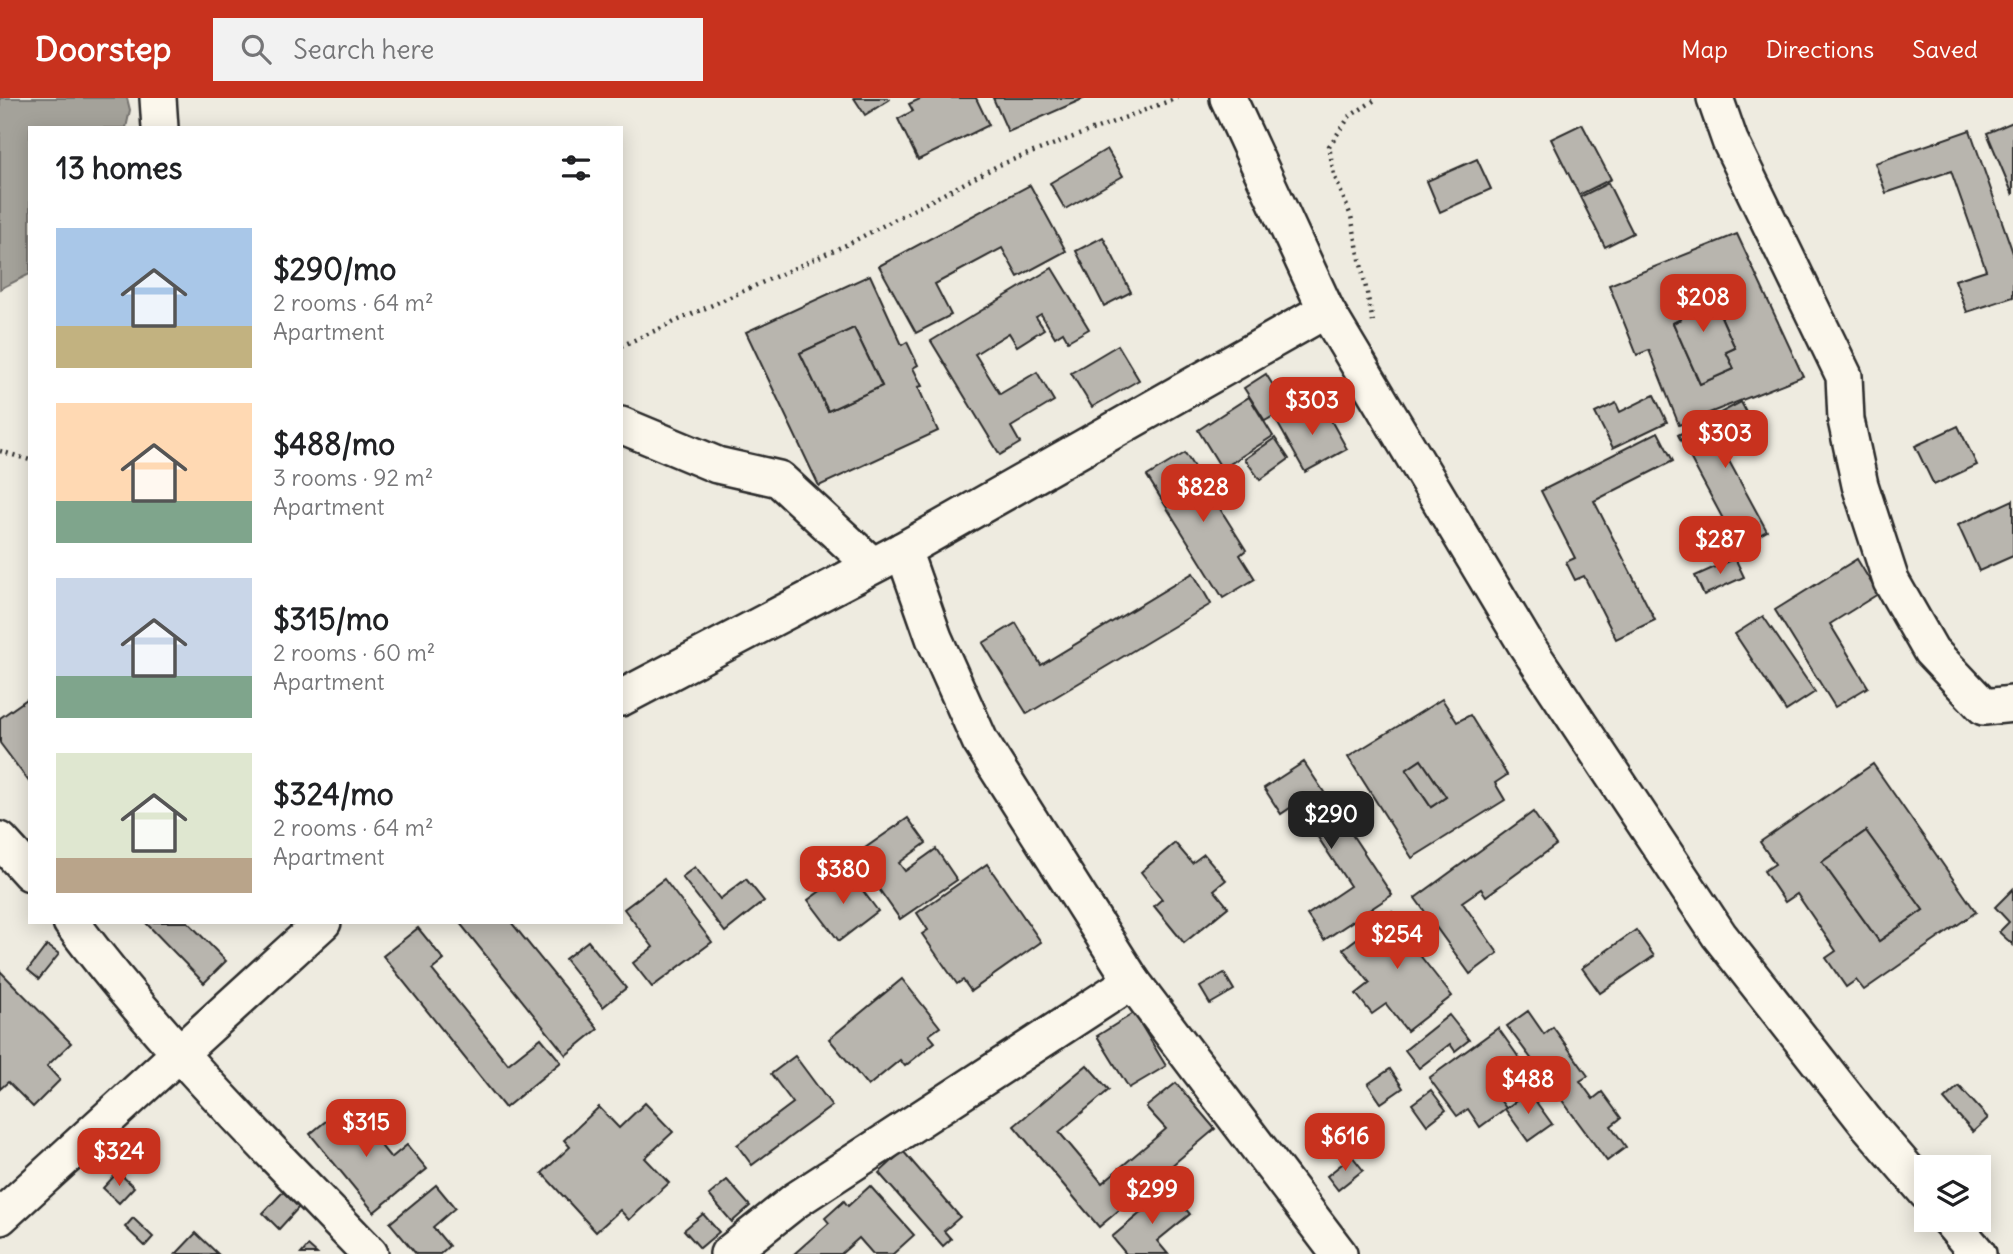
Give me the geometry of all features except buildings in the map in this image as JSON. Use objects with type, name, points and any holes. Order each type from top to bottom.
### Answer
[{"type":"street","points":[[158,98],[160,126]]},
{"type":"street","points":[[1228,98],[1326,310],[1525,643],[1719,935],[1865,1121],[1914,1179]]},
{"type":"street","points":[[1715,98],[1730,141],[1844,376],[1846,420],[1860,485],[1891,581],[1931,651],[1984,707],[2013,704]]},
{"type":"street","points":[[623,697],[903,550],[1326,310]]},
{"type":"street","points":[[623,426],[717,465],[779,479],[872,565]]},
{"type":"street","points":[[903,550],[934,638],[980,741],[1132,981],[1339,1254]]},
{"type":"street","points":[[0,839],[28,871]]},
{"type":"street","points":[[72,924],[125,994],[177,1053],[370,1254]]},
{"type":"street","points":[[0,1217],[321,924]]},
{"type":"street","points":[[729,1254],[796,1200],[1132,981]]},
{"type":"street","points":[[1959,1232],[1978,1254]]},
{"type":"path","points":[[623,345],[848,244],[999,165],[1177,98]]},
{"type":"path","points":[[1363,372],[1375,349],[1372,315],[1351,216],[1334,175],[1329,146],[1350,116],[1378,98]]},
{"type":"path","points":[[0,452],[28,459]]},
{"type":"shaded area","points":[[0,98],[127,98],[130,110],[126,126],[28,126],[28,275],[0,289]]}]
